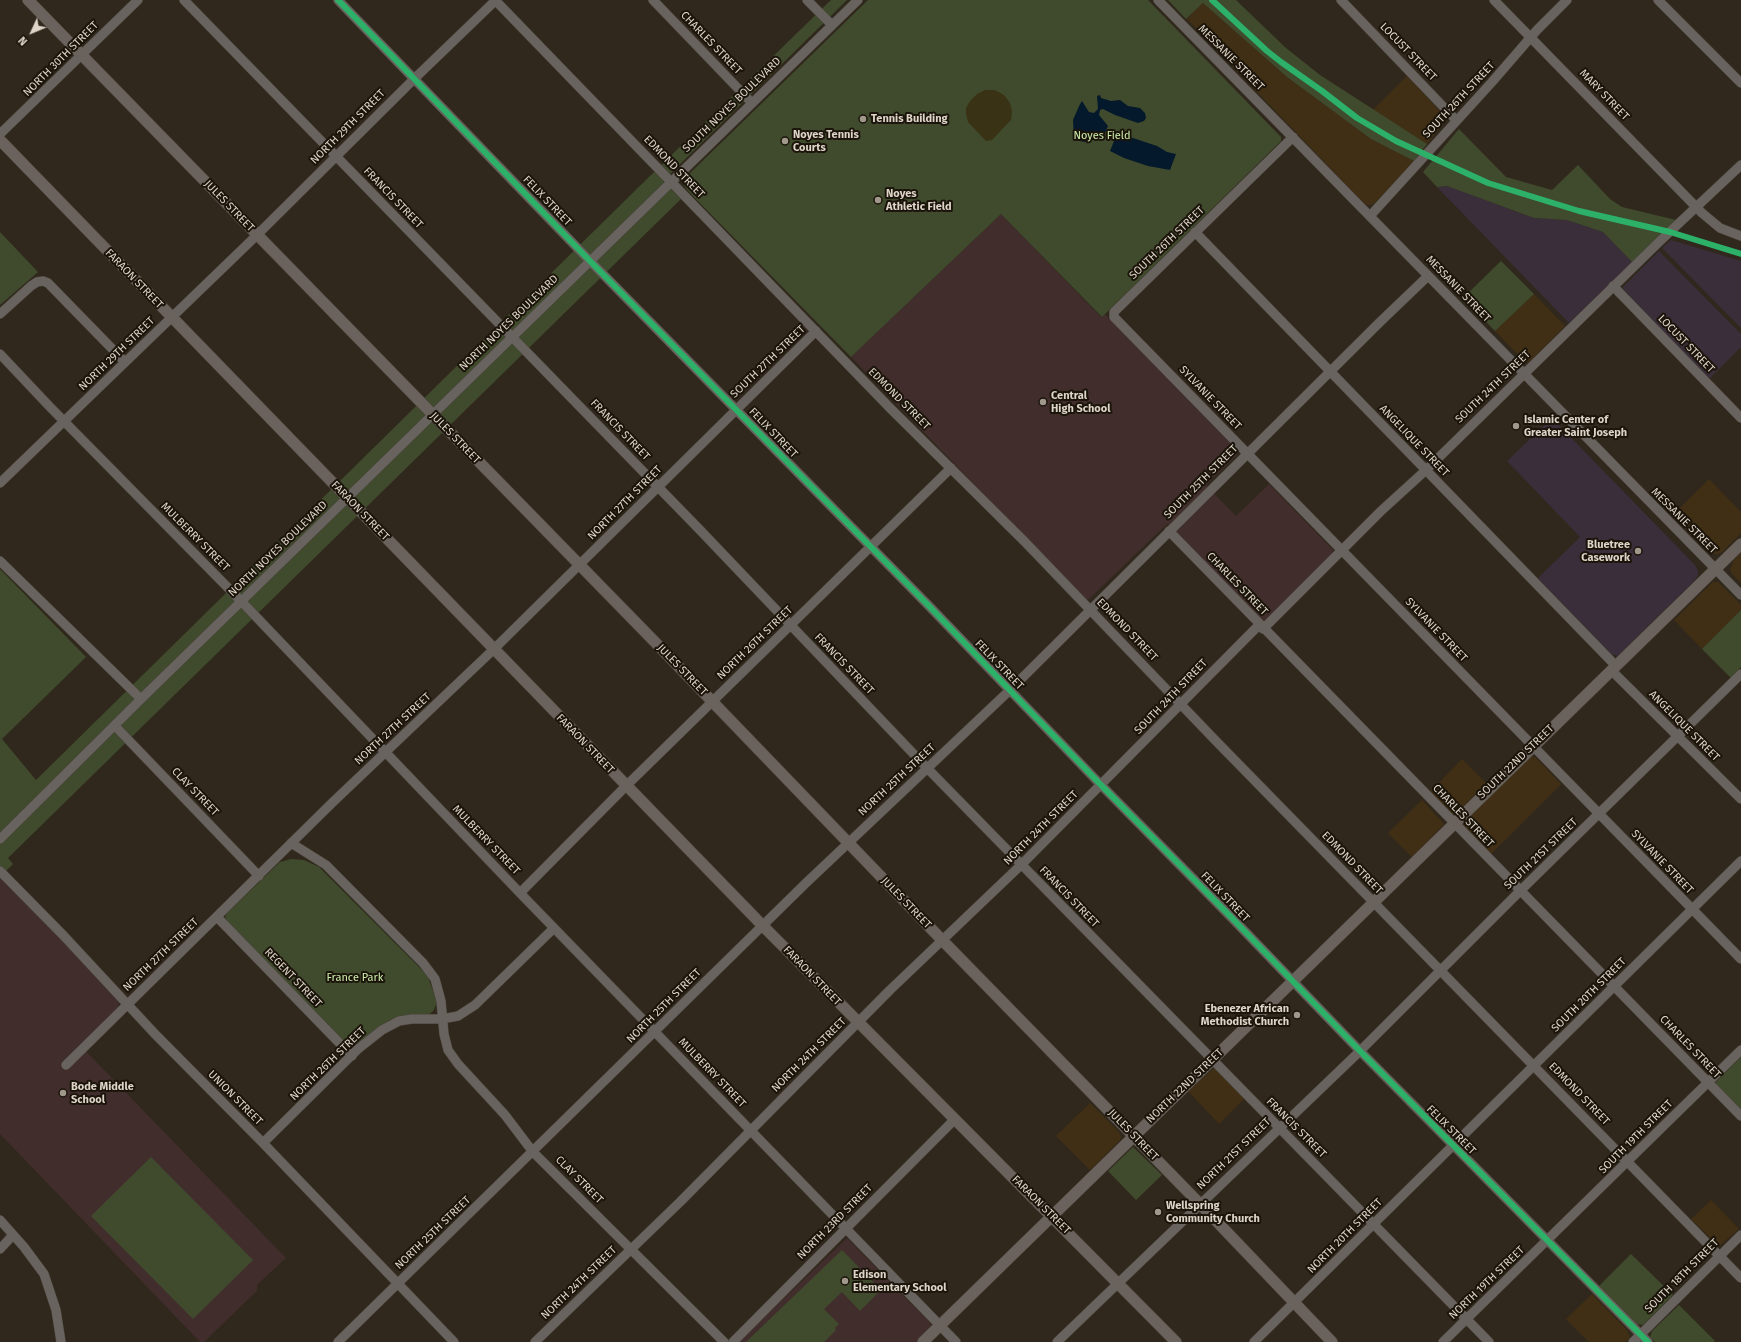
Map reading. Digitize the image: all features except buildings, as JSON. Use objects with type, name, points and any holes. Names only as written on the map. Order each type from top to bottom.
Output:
[{"type":"main road","name":"JULES STREET","points":[[28,0],[1133,1135],[1332,1342]]},
{"type":"main road","name":"FARAON STREET","points":[[0,140],[626,786],[858,1023],[1052,1215],[1176,1342]]},
{"type":"main road","name":"SOUTH 22ND STREET","points":[[1293,982],[1453,823],[1741,544]]},
{"type":"main road","name":"NORTH 22ND STREET","points":[[923,1342],[1133,1135],[1293,982]]},
{"type":"street","name":"NORTH 30TH STREET","points":[[0,134],[138,0]]},
{"type":"street","name":"FRANCIS STREET","points":[[184,0],[658,486],[1021,865],[1489,1342]]},
{"type":"street","name":"FELIX STREET","points":[[338,0],[590,261],[871,547],[1360,1051],[1648,1342]]},
{"type":"street","name":"NORTH 29TH STREET","points":[[3,480],[257,235],[414,78],[495,0]]},
{"type":"street","name":"EDMOND STREET","points":[[495,0],[816,331],[1025,542],[1373,902],[1741,1278]]},
{"type":"street","name":"CHARLES STREET","points":[[653,0],[751,102]]},
{"type":"street","points":[[807,0],[832,25]]},
{"type":"street","name":"SOUTH NOYES BOULEVARD","points":[[590,261],[751,102],[858,0]]},
{"type":"street","name":"MESSANIE STREET","points":[[1158,0],[1741,595]]},
{"type":"street","name":"LOCUST STREET","points":[[1341,0],[1456,120]]},
{"type":"street","name":"MARY STREET","points":[[1494,0],[1697,208],[1720,228],[1741,236]]},
{"type":"street","name":"SOUTH 26TH STREET","points":[[1370,216],[1537,30],[1567,0]]},
{"type":"street","points":[[1658,0],[1741,83]]},
{"type":"street","name":"SOUTH 26TH STREET","points":[[1114,317],[1114,312],[1293,137]]},
{"type":"street","name":"SOUTH 24TH STREET","points":[[1101,785],[1181,704],[1381,511],[1426,470],[1613,286],[1741,165]]},
{"type":"street","name":"ANGELIQUE STREET","points":[[1195,232],[1329,372],[1426,470],[1678,737],[1741,799]]},
{"type":"street","name":"NORTH NOYES BOULEVARD","points":[[0,839],[241,601],[590,261]]},
{"type":"street","name":"SOUTH 25TH STREET","points":[[1010,690],[1329,372],[1428,276]]},
{"type":"street","points":[[0,314],[31,286],[37,282],[43,281],[48,284],[125,362]]},
{"type":"street","name":"LOCUST STREET","points":[[1613,286],[1741,418]]},
{"type":"street","name":"SYLVANIE STREET","points":[[1114,317],[1532,747],[1741,959]]},
{"type":"street","name":"SOUTH 27TH STREET","points":[[736,410],[816,331]]},
{"type":"street","name":"MULBERRY STREET","points":[[0,354],[241,601],[844,1229],[956,1342]]},
{"type":"street","name":"NORTH 27TH STREET","points":[[66,1065],[291,843],[494,649],[736,410]]},
{"type":"street","points":[[871,547],[951,468]]},
{"type":"street","name":"CHARLES STREET","points":[[1169,531],[1261,627],[1741,1116]]},
{"type":"street","name":"NORTH 26TH STREET","points":[[520,893],[626,786],[871,547]]},
{"type":"street","points":[[0,561],[141,699]]},
{"type":"street","name":"SOUTH 21ST STREET","points":[[1360,1051],[1741,674]]},
{"type":"street","name":"NORTH 25TH STREET","points":[[338,1342],[848,842],[1010,690]]},
{"type":"street","name":"CLAY STREET","points":[[115,726],[259,876]]},
{"type":"street","name":"NORTH 24TH STREET","points":[[535,1342],[680,1202],[858,1023],[1101,785]]},
{"type":"street","points":[[291,843],[326,865],[423,962],[435,979],[441,1001],[442,1020]]},
{"type":"street","name":"SOUTH 20TH STREET","points":[[1453,1146],[1741,861]]},
{"type":"street","name":"UNION STREET","points":[[0,871],[454,1342]]},
{"type":"street","name":"REGENT STREET","points":[[217,917],[352,1056]]},
{"type":"street","name":"NORTH 26TH STREET","points":[[263,1143],[352,1056],[382,1030],[392,1023],[412,1019],[442,1020],[458,1016],[475,1005],[554,928]]},
{"type":"street","name":"CLAY STREET","points":[[442,1020],[448,1050],[458,1064],[505,1115],[533,1152],[724,1342]]},
{"type":"street","name":"SOUTH 19TH STREET","points":[[1547,1241],[1741,1050]]},
{"type":"street","name":"NORTH 21ST STREET","points":[[1057,1342],[1360,1051]]},
{"type":"street","name":"NORTH 23RD STREET","points":[[733,1342],[955,1119]]},
{"type":"street","name":"NORTH 20TH STREET","points":[[1254,1342],[1453,1146]]},
{"type":"street","points":[[0,1220],[44,1274],[56,1310],[61,1342]]},
{"type":"street","points":[[0,1249],[13,1235]]},
{"type":"street","name":"SOUTH 18TH STREET","points":[[1633,1342],[1741,1235]]},
{"type":"street","name":"NORTH 19TH STREET","points":[[1443,1342],[1547,1241]]},
{"type":"shaded area","points":[[1203,3],[1287,77],[1371,139],[1414,161],[1375,203],[1367,205],[1362,201],[1187,19]]},
{"type":"shaded area","points":[[1407,76],[1447,119],[1427,144],[1373,110]]},
{"type":"shaded area","points":[[1447,186],[1534,218],[1567,220],[1603,232],[1632,262],[1569,323],[1437,187]]},
{"type":"shaded area","name":"Central High School","points":[[1001,214],[1101,317],[1105,314],[1235,448],[1238,453],[1237,455],[1206,485],[1236,516],[1269,484],[1333,550],[1332,554],[1268,619],[1260,619],[1167,524],[1087,600],[851,357]]},
{"type":"shaded area","points":[[1671,240],[1741,261],[1741,328],[1662,248]]},
{"type":"shaded area","points":[[1659,251],[1741,334],[1741,347],[1709,379],[1622,288]]},
{"type":"shaded area","points":[[1534,294],[1565,326],[1530,361],[1525,362],[1495,331]]},
{"type":"shaded area","points":[[1552,418],[1695,565],[1698,571],[1698,576],[1694,581],[1618,656],[1611,654],[1538,578],[1580,537],[1507,461]]},
{"type":"shaded area","points":[[1709,479],[1741,512],[1741,533],[1721,553],[1717,554],[1706,549],[1673,515]]},
{"type":"shaded area","points":[[1741,553],[1741,583],[1732,574],[1730,569],[1734,560]]},
{"type":"shaded area","points":[[1713,582],[1718,582],[1741,605],[1741,610],[1702,649],[1674,620]]},
{"type":"shaded area","points":[[1531,757],[1535,757],[1561,784],[1490,855],[1462,825],[1464,821]]},
{"type":"shaded area","points":[[1462,759],[1486,783],[1456,814],[1452,815],[1429,793]]},
{"type":"shaded area","points":[[1422,800],[1444,824],[1412,857],[1388,833]]},
{"type":"shaded area","name":"Bode Middle School","points":[[2,875],[119,1001],[118,1007],[80,1045],[286,1258],[257,1285],[257,1291],[204,1342],[200,1342],[0,1134],[0,877]]},
{"type":"shaded area","points":[[1213,1069],[1216,1069],[1245,1098],[1219,1124],[1188,1091]]},
{"type":"shaded area","points":[[1090,1103],[1119,1132],[1121,1137],[1120,1140],[1090,1170],[1056,1136]]},
{"type":"shaded area","points":[[1711,1200],[1739,1229],[1719,1246],[1691,1219]]},
{"type":"shaded area","name":"Edison Elementary School","points":[[847,1238],[930,1323],[931,1327],[929,1331],[917,1342],[738,1342]]},
{"type":"shaded area","points":[[1592,1294],[1627,1330],[1629,1339],[1625,1342],[1589,1342],[1566,1319]]},
{"type":"green space","points":[[831,0],[847,0],[663,181],[681,199],[8,858],[13,864],[0,877],[0,569],[86,657],[2,739],[36,780]]},
{"type":"green space","name":"Noyes Field","points":[[868,0],[1148,0],[1281,137],[1281,141],[1102,317],[1001,214],[851,357],[689,192],[685,187],[684,182],[687,176]]},
{"type":"green space","points":[[1168,0],[1236,0],[1286,48],[1320,75],[1427,144],[1414,161],[1371,139],[1287,77],[1203,3],[1186,19]]},
{"type":"green space","points":[[1459,129],[1506,177],[1552,190],[1578,165],[1610,199],[1622,207],[1676,220],[1632,262],[1603,232],[1567,220],[1534,218],[1447,186],[1437,187],[1423,172]]},
{"type":"green space","points":[[0,232],[38,272],[0,305]]},
{"type":"green space","points":[[1501,261],[1534,294],[1495,331],[1463,298]]},
{"type":"green space","points":[[1741,610],[1741,667],[1731,678],[1702,649]]},
{"type":"green space","name":"France Park","points":[[291,859],[304,860],[319,867],[421,969],[428,977],[436,999],[436,1005],[433,1011],[427,1016],[390,1020],[357,1047],[346,1045],[227,921],[225,917],[227,913],[280,862]]},
{"type":"green space","points":[[1741,1057],[1741,1112],[1716,1086],[1715,1083]]},
{"type":"green space","points":[[1133,1147],[1162,1175],[1136,1200],[1108,1171]]},
{"type":"green space","points":[[151,1157],[253,1260],[193,1319],[91,1216]]},
{"type":"green space","points":[[842,1250],[881,1290],[860,1311],[842,1292],[824,1309],[839,1324],[835,1328],[836,1330],[824,1342],[746,1342]]},
{"type":"green space","points":[[1631,1254],[1673,1295],[1643,1325],[1636,1324],[1599,1286]]},
{"type":"green space","points":[[1679,1305],[1715,1341],[1714,1342],[1655,1342],[1650,1337],[1652,1331]]},
{"type":"sand","points":[[985,90],[995,90],[1004,95],[1010,103],[1012,111],[1011,120],[992,140],[986,141],[968,122],[966,114],[966,108],[970,101],[977,94]]},
{"type":"water","points":[[1100,95],[1101,98],[1111,101],[1120,100],[1128,106],[1140,108],[1145,113],[1146,118],[1144,121],[1138,123],[1103,109],[1100,110],[1099,115],[1108,126],[1103,137],[1085,142],[1074,140],[1073,120],[1079,106],[1082,101],[1089,112],[1094,113],[1098,109],[1097,96]]},
{"type":"water","points":[[1116,136],[1133,138],[1157,146],[1167,152],[1176,154],[1170,170],[1148,166],[1124,158],[1110,151]]},
{"type":"cycle path","points":[[338,0],[590,261],[929,606],[1360,1051],[1648,1342]]},
{"type":"cycle path","points":[[1212,0],[1281,62],[1357,118],[1396,141],[1488,183],[1579,211],[1670,232],[1741,254]]},
{"type":"place","name":"Tennis Building","points":[[863,119]]},
{"type":"place","name":"Noyes Tennis Courts","points":[[785,141]]},
{"type":"place","name":"Noyes Athletic Field","points":[[878,200]]},
{"type":"place","name":"Central High School","points":[[1043,402]]},
{"type":"place","name":"Islamic Center of Greater Saint Joseph","points":[[1516,426]]},
{"type":"place","name":"Bluetree Casework","points":[[1638,551]]},
{"type":"place","name":"Ebenezer African Methodist Church","points":[[1297,1015]]},
{"type":"place","name":"Bode Middle School","points":[[63,1093]]},
{"type":"place","name":"Wellspring Community Church","points":[[1158,1212]]},
{"type":"place","name":"Edison Elementary School","points":[[845,1281]]}]
